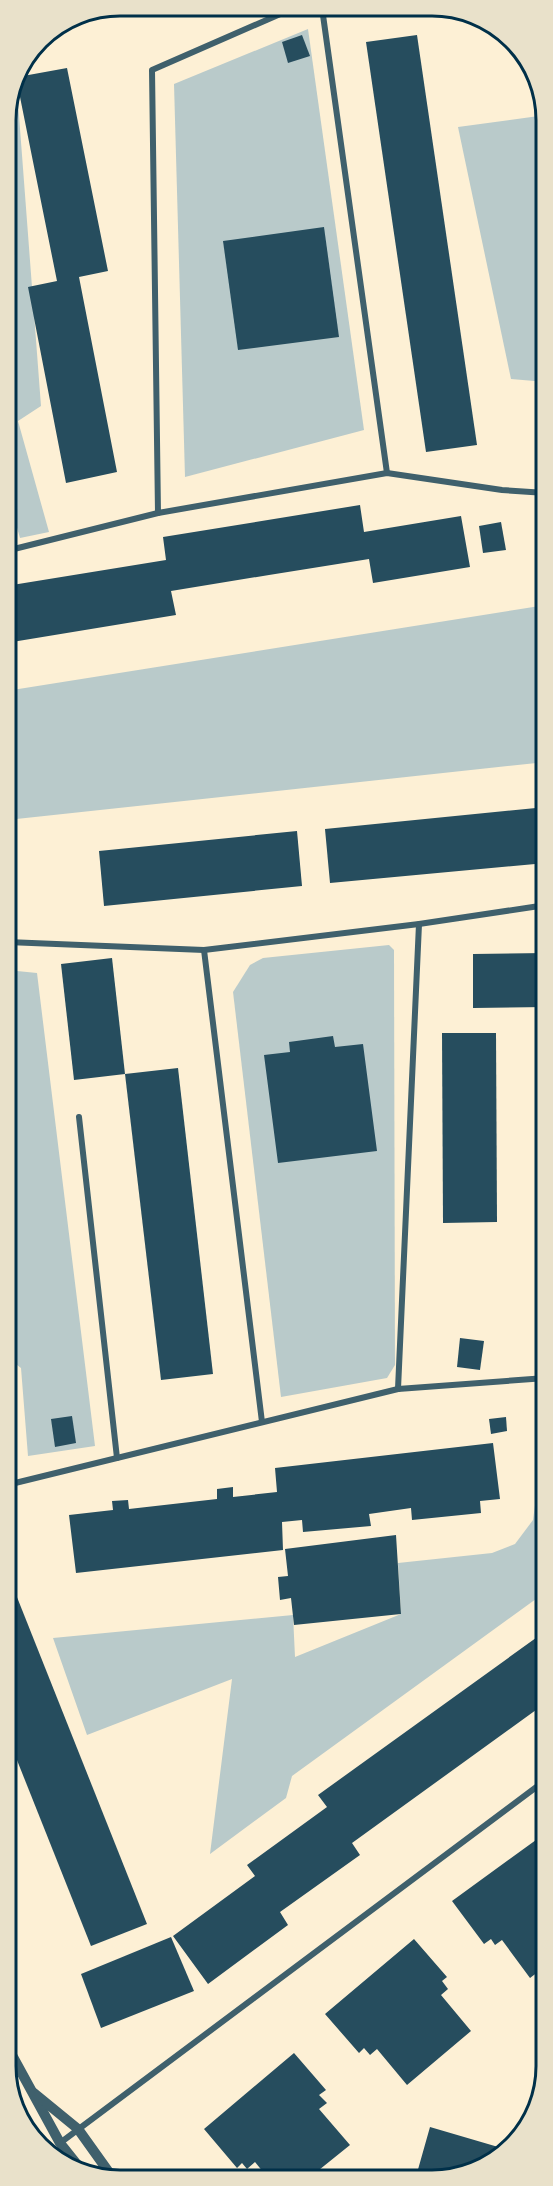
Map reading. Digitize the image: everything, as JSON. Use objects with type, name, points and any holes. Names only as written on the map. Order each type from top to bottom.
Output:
[{"type":"street","points":[[158,513],[152,70],[276,16]]},
{"type":"street","points":[[323,16],[387,473]]},
{"type":"street","points":[[17,548],[158,513],[387,473],[537,493]]},
{"type":"street","points":[[17,942],[204,950],[418,924],[537,906]]},
{"type":"street","points":[[398,1389],[418,924]]},
{"type":"street","points":[[204,950],[262,1422]]},
{"type":"street","points":[[79,1117],[117,1458]]},
{"type":"street","points":[[16,1483],[398,1389],[536,1379]]},
{"type":"street","points":[[60,2143],[536,1787]]},
{"type":"street","points":[[16,2064],[60,2143],[71,2156]]},
{"type":"street","points":[[29,2089],[78,2129],[106,2169]]},
{"type":"shaded area","points":[[308,29],[364,430],[185,477],[174,84]]},
{"type":"shaded area","points":[[18,106],[41,406],[18,421],[49,532],[20,538],[17,527]]},
{"type":"shaded area","points":[[537,116],[537,381],[511,379],[458,127]]},
{"type":"shaded area","points":[[537,606],[537,763],[17,819],[17,689]]},
{"type":"shaded area","points":[[389,945],[394,950],[395,1365],[387,1378],[281,1397],[233,992],[250,965],[263,958]]},
{"type":"shaded area","points":[[17,971],[37,973],[95,1446],[28,1456],[21,1368],[16,1364]]},
{"type":"shaded area","points":[[536,1496],[536,1599],[292,1776],[286,1798],[210,1854],[232,1679],[87,1735],[53,1638],[293,1615],[295,1657],[401,1614],[398,1563],[492,1553],[515,1544],[533,1520]]},
{"type":"building","points":[[302,35],[310,56],[288,63],[282,42]]},
{"type":"building","points":[[417,35],[477,445],[426,452],[366,42]]},
{"type":"building","points":[[67,68],[108,271],[79,277],[117,472],[66,483],[28,287],[57,281],[20,96],[27,75]]},
{"type":"building","points":[[324,227],[339,337],[238,350],[223,241]]},
{"type":"building","points":[[360,505],[364,532],[461,516],[470,567],[373,583],[369,559],[171,591],[176,615],[17,641],[17,584],[166,560],[163,537]]},
{"type":"building","points":[[501,522],[506,550],[483,553],[479,526]]},
{"type":"building","points":[[537,808],[537,864],[330,883],[325,829]]},
{"type":"building","points":[[297,831],[302,886],[104,906],[99,851]]},
{"type":"building","points":[[537,953],[537,1007],[473,1008],[473,954]]},
{"type":"building","points":[[112,958],[125,1074],[74,1080],[61,964]]},
{"type":"building","points":[[442,1033],[496,1033],[497,1222],[443,1223]]},
{"type":"building","points":[[333,1036],[335,1047],[363,1044],[377,1151],[278,1163],[264,1055],[290,1052],[289,1042]]},
{"type":"building","points":[[178,1068],[213,1374],[161,1380],[125,1074]]},
{"type":"building","points":[[460,1338],[484,1341],[480,1370],[457,1367]]},
{"type":"building","points":[[72,1416],[76,1443],[55,1447],[51,1419]]},
{"type":"building","points":[[506,1417],[507,1431],[491,1434],[489,1419]]},
{"type":"building","points":[[493,1443],[500,1499],[480,1501],[481,1513],[412,1520],[411,1508],[369,1514],[371,1526],[303,1532],[302,1520],[282,1522],[283,1550],[76,1573],[69,1515],[113,1510],[112,1501],[128,1500],[129,1509],[217,1499],[217,1489],[233,1487],[233,1497],[277,1492],[275,1468]]},
{"type":"building","points":[[396,1535],[401,1614],[294,1625],[291,1598],[280,1600],[278,1577],[288,1576],[285,1549]]},
{"type":"building","points":[[16,1595],[147,1924],[91,1946],[16,1758]]},
{"type":"building","points":[[536,1638],[536,1710],[352,1843],[360,1855],[280,1912],[288,1925],[208,1984],[173,1936],[255,1876],[247,1865],[327,1807],[318,1795]]},
{"type":"building","points":[[536,1840],[536,1973],[530,1978],[502,1940],[495,1945],[491,1939],[484,1944],[452,1901]]},
{"type":"building","points":[[171,1937],[194,1991],[101,2028],[81,1974]]},
{"type":"building","points":[[414,1939],[447,1977],[442,1981],[448,1989],[441,1995],[471,2031],[407,2085],[377,2049],[370,2055],[364,2048],[359,2053],[325,2014]]},
{"type":"building","points":[[294,2053],[326,2090],[319,2095],[327,2103],[319,2109],[350,2145],[319,2170],[262,2170],[255,2162],[247,2169],[242,2163],[237,2168],[204,2129]]},
{"type":"building","points":[[430,2127],[497,2147],[466,2164],[446,2169],[418,2170]]}]
